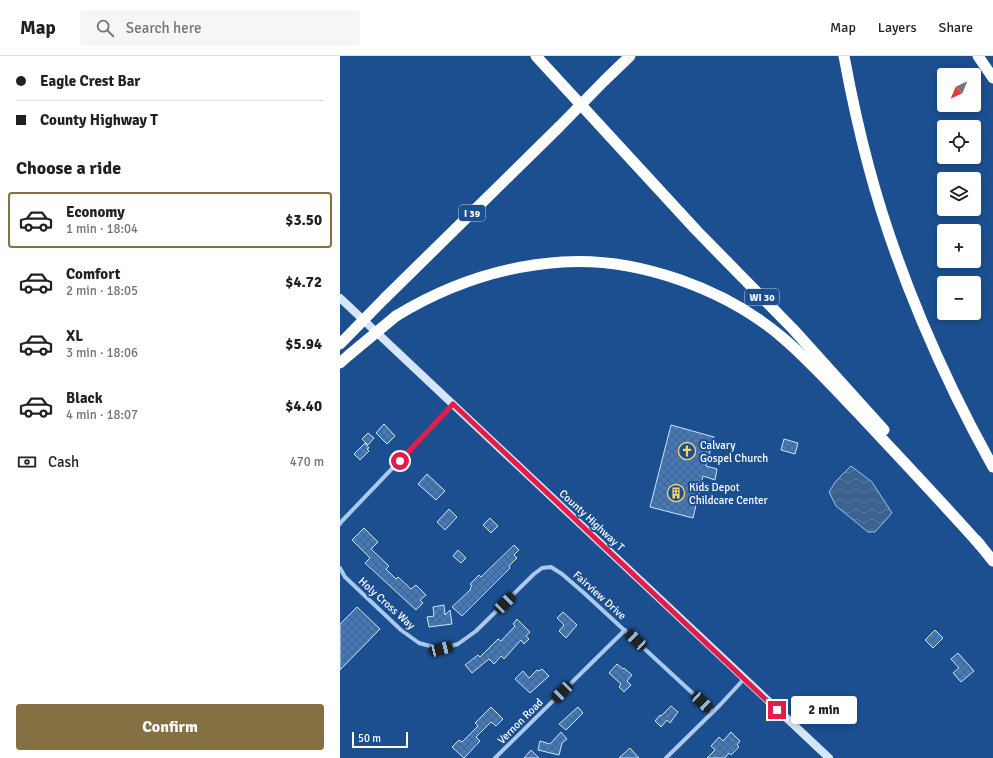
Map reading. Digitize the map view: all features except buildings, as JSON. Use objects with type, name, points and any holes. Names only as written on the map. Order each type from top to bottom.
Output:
[{"type":"highway","name":"WI 30","points":[[536,56],[697,231],[793,329],[856,398],[931,485],[993,561]]},
{"type":"highway","name":"I 39","points":[[340,344],[630,56]]},
{"type":"highway","points":[[844,56],[852,100],[869,168],[903,273],[944,369],[993,467]]},
{"type":"highway","points":[[978,56],[993,78]]},
{"type":"highway","points":[[340,363],[396,316],[433,295],[471,280],[514,269],[556,263],[606,264],[633,268],[682,280],[702,288],[743,309],[783,338],[809,362],[913,471],[980,545]]},
{"type":"main road","name":"County Highway T","points":[[340,298],[828,758]]},
{"type":"street","points":[[340,524],[453,404]]},
{"type":"street","name":"Holy Cross Way","points":[[340,568],[345,577],[401,630],[419,643],[441,649],[458,644],[476,631],[542,568],[551,567],[562,574]]},
{"type":"street","name":"Fairview Drive","points":[[562,574],[713,712]]},
{"type":"street","name":"Vernon Road","points":[[495,758],[625,630]]},
{"type":"street","points":[[666,758],[744,679]]},
{"type":"water","points":[[851,466],[872,482],[892,513],[875,532],[868,532],[836,506],[829,492],[836,481]]},
{"type":"place","name":"Calvary Gospel Church","points":[[687,451]]},
{"type":"place","name":"Kids Depot Childcare Center","points":[[676,493]]},
{"type":"route","points":[[400,461],[453,404],[777,710]]}]
